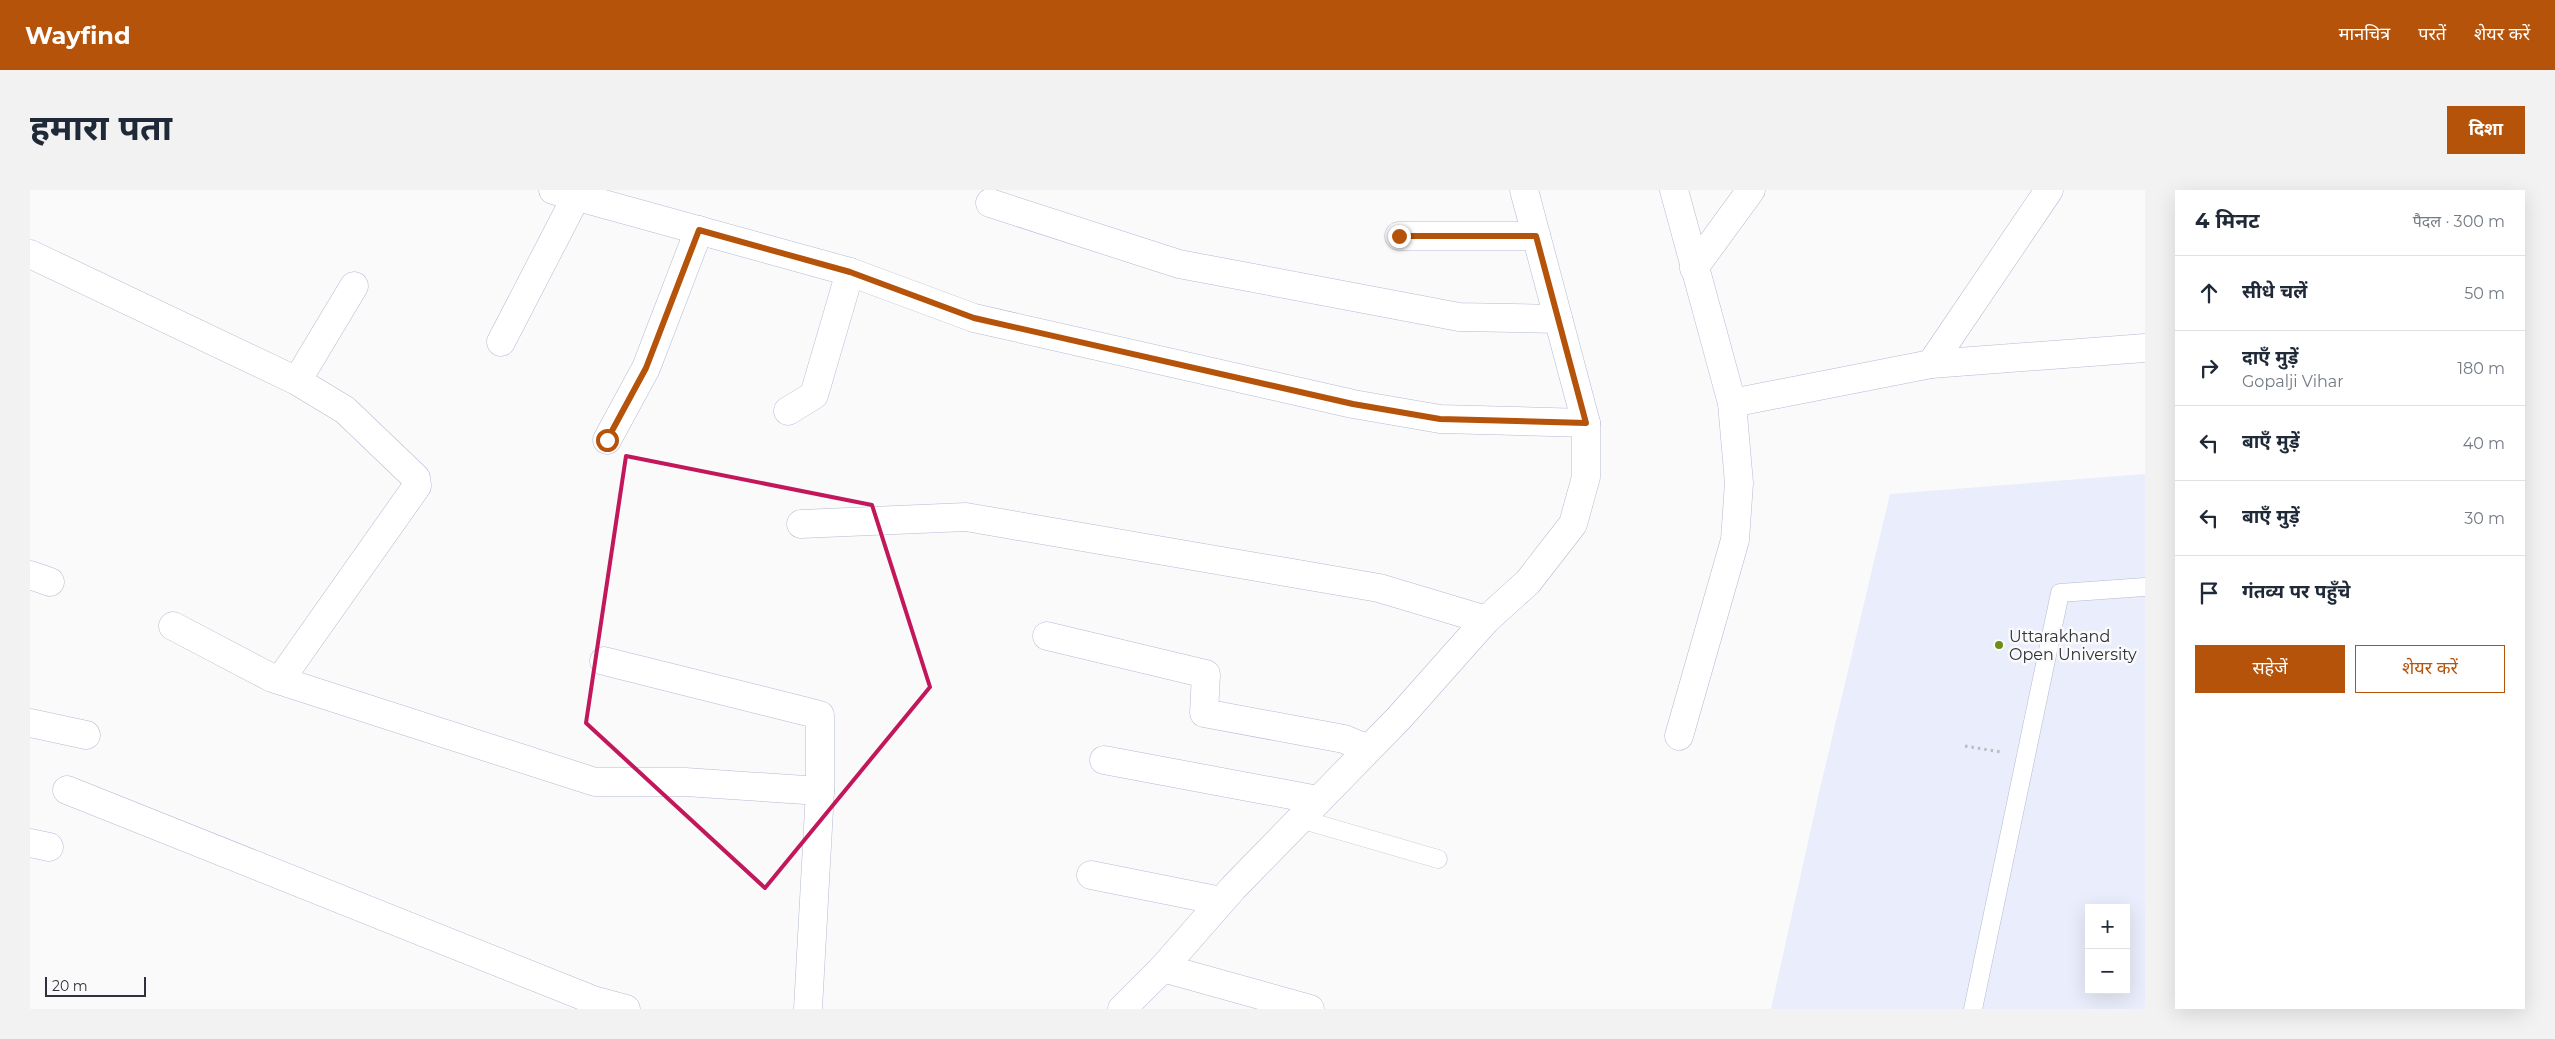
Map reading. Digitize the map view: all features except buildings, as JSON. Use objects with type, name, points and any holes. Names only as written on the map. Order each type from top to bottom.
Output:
[{"type":"street","points":[[1122,1009],[1162,968],[1221,901],[1368,749],[1486,620],[1528,582],[1573,524],[1586,477],[1586,423],[1524,190]]},
{"type":"street","points":[[1674,190],[1732,403],[1739,483],[1735,540],[1679,736]]},
{"type":"street","points":[[1694,268],[1750,190]]},
{"type":"street","points":[[1931,364],[2049,190]]},
{"type":"street","points":[[501,342],[565,193],[850,272],[974,318],[1353,404],[1440,419],[1586,423]]},
{"type":"street","points":[[990,203],[1179,264],[1459,317],[1558,319]]},
{"type":"street","points":[[607,440],[646,368],[699,230]]},
{"type":"street","points":[[1399,236],[1536,236]]},
{"type":"street","points":[[30,254],[297,381],[345,410],[418,482],[280,680]]},
{"type":"street","points":[[788,411],[814,395],[850,272]]},
{"type":"street","points":[[297,381],[354,286]]},
{"type":"street","points":[[1732,403],[1931,364],[2145,348]]},
{"type":"street","points":[[801,524],[966,517],[1379,588],[1486,620]]},
{"type":"street","points":[[173,626],[280,680],[594,782],[685,782],[820,791]]},
{"type":"street","points":[[1047,636],[1206,674],[1204,713],[1344,739],[1368,749]]},
{"type":"street","points":[[604,661],[820,716],[820,791],[808,1009]]},
{"type":"street","points":[[30,723],[86,735]]},
{"type":"street","points":[[1104,760],[1309,810]]},
{"type":"street","points":[[67,790],[593,1000],[626,1009]]},
{"type":"street","points":[[1090,874],[1221,901]]},
{"type":"street","points":[[1162,968],[1310,1009]]},
{"type":"lane","points":[[1973,1009],[2060,593],[2145,587]]},
{"type":"lane","points":[[1309,810],[1438,859]]},
{"type":"path","points":[[1965,746],[2027,757]]},
{"type":"highlighted area","points":[[626,456],[872,505],[930,687],[765,888],[586,723]]},
{"type":"shaded area","name":"Uttarakhand Open University","points":[[2145,474],[2145,1009],[1771,1009],[1818,797],[1890,494]]},
{"type":"place","name":"Uttarakhand Open University","points":[[1999,645]]},
{"type":"route","points":[[607,440],[646,368],[699,230],[850,272],[974,318],[1353,404],[1440,419],[1586,423],[1536,236],[1399,236]]}]
